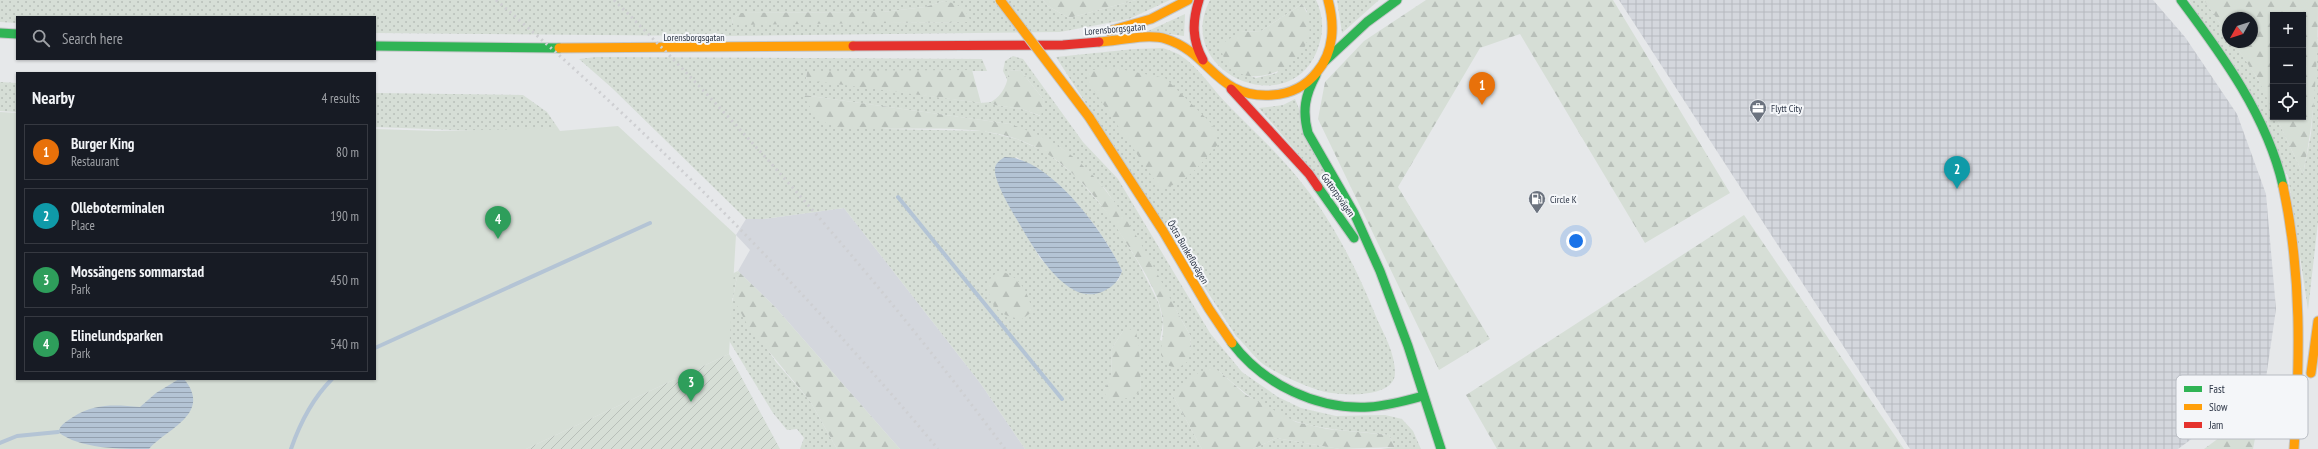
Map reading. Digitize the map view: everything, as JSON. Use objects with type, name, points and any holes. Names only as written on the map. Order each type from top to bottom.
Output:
[{"type":"main road","name":"Östra Bunkeflovägen","points":[[1000,0],[1049,62],[1089,117],[1145,201],[1206,306],[1235,346],[1265,375],[1298,394],[1333,404],[1366,407],[1396,403],[1423,396]]},
{"type":"main road","name":"Lorensborgsgatan","points":[[1013,45],[1062,40],[1125,28],[1157,17],[1188,0]]},
{"type":"main road","name":"Lorensborgsgatan","points":[[1199,0],[1193,22],[1193,34],[1208,68]]},
{"type":"main road","name":"Lorensborgsgatan","points":[[1321,67],[1326,59],[1334,30],[1332,12],[1328,0]]},
{"type":"main road","name":"Lorensborgsgatan","points":[[376,46],[621,48],[1063,45],[1148,37],[1164,38],[1182,44],[1217,78],[1229,87],[1250,94],[1270,96],[1286,93],[1302,86],[1367,22],[1397,0]]},
{"type":"main road","points":[[2181,0],[2231,70],[2248,98],[2272,152],[2283,184],[2297,257],[2300,313],[2299,375]]},
{"type":"main road","points":[[0,33],[16,34]]},
{"type":"main road","name":"Gottorpsvägen","points":[[1321,67],[1306,98],[1303,112],[1305,126],[1311,141],[1347,200],[1370,245],[1403,334],[1440,449]]},
{"type":"main road","name":"Gottorpsvägen","points":[[1229,87],[1309,174],[1335,209],[1379,285],[1403,334]]},
{"type":"main road","points":[[2310,381],[2318,321]]},
{"type":"main road","points":[[2294,449],[2295,439]]},
{"type":"main road","points":[[2300,449],[2301,439]]},
{"type":"shaded area","points":[[1619,0],[2153,0],[2185,37],[2237,114],[2266,194],[2276,309],[2266,375],[2176,375],[2176,439],[2192,439],[2178,449],[1910,449]]},
{"type":"shaded area","points":[[844,208],[981,384],[1025,449],[900,449],[775,307],[738,271],[750,250],[736,235],[746,219],[764,219]]},
{"type":"green space","points":[[0,0],[1043,0],[1048,6],[1069,18],[1136,0],[1170,0],[1129,19],[1060,32],[723,36],[376,33],[376,16],[16,16],[16,23],[0,22]],"holes":[[[944,1],[970,22],[732,24],[733,18],[740,13],[882,12],[925,7]]]},
{"type":"green space","points":[[1043,0],[1136,0],[1069,18],[1048,6]]},
{"type":"green space","points":[[1210,0],[1316,0],[1320,11],[1322,28],[1319,45],[1306,69],[1286,82],[1264,85],[1241,80],[1221,68],[1207,50],[1203,26]],"holes":[[[1302,4],[1307,11],[1277,73],[1256,78],[1234,70],[1240,32],[1261,31]]]},
{"type":"green space","points":[[1337,0],[1379,0],[1342,33]]},
{"type":"green space","points":[[1426,0],[1613,0],[1730,193],[1645,243],[1520,34],[1480,48],[1398,187],[1490,339],[1439,370],[1318,119],[1325,82],[1364,41]]},
{"type":"green space","points":[[2189,0],[2204,0],[2222,26],[2222,48],[2237,48],[2251,68],[2264,89],[2270,104],[2270,120],[2277,120],[2303,174],[2311,134],[2318,34],[2318,222],[2308,310],[2288,176]]},
{"type":"green space","points":[[2204,0],[2318,0],[2315,87],[2303,174],[2277,120],[2306,120],[2306,12],[2270,12],[2270,105],[2258,79],[2237,48],[2258,48],[2258,12],[2222,12],[2222,26]]},
{"type":"green space","points":[[944,1],[961,7],[967,13],[971,22],[732,25],[733,18],[740,13],[882,12],[925,7]]},
{"type":"green space","points":[[1302,4],[1310,24],[1306,43],[1295,59],[1279,70],[1261,76],[1243,75],[1228,65],[1220,45],[1240,32],[1261,31]]},
{"type":"green space","points":[[1185,14],[1184,36],[1148,31]]},
{"type":"green space","points":[[1163,48],[1180,55],[1187,60],[1205,78],[1222,99],[1289,167],[1310,193],[1343,245],[1389,345],[1395,366],[1395,373],[1392,382],[1385,388],[1375,392],[1363,394],[1337,394],[1326,392],[1312,388],[1285,376],[1258,360],[1236,336],[1056,57],[1134,49]]},
{"type":"green space","points":[[1013,56],[1023,59],[1083,142],[1118,179],[1210,333],[1242,372],[1278,397],[1301,408],[1336,416],[1385,415],[1402,419],[1413,431],[1421,449],[1381,449],[1395,447],[1389,435],[1309,425],[1287,418],[1266,408],[1219,371],[1172,394],[1202,449],[1025,449],[981,384],[844,208],[764,219],[746,219],[612,88],[579,59],[596,57],[982,59],[987,71],[807,71],[806,79],[981,103],[991,102],[996,105],[1022,109],[1040,116],[1044,100],[1021,71],[1009,70],[1008,81],[1003,71],[1005,61]],"holes":[[[803,95],[1010,124],[1060,147],[1083,166],[1106,190],[1126,220],[1190,335],[1191,350],[1160,340],[1163,323],[1159,304],[1138,262],[1110,216],[1077,177],[1046,152],[1017,139],[983,131],[885,129]],[[1016,157],[1050,179],[1065,192],[1091,221],[1113,253],[1122,271],[1118,281],[1057,276],[1040,258],[1006,200]],[[1123,331],[1139,363],[1141,391],[1104,390],[1111,378],[1112,348]]]},
{"type":"green space","points":[[1110,67],[1165,78],[1211,123],[1219,143],[1200,165],[1186,178],[1178,183],[1160,188],[1088,82],[1088,71]]},
{"type":"green space","points":[[972,70],[981,103],[806,80],[807,71]]},
{"type":"green space","points":[[1009,70],[1021,71],[1044,100],[1041,116],[1022,109],[995,105],[991,102],[1002,92]]},
{"type":"green space","points":[[0,82],[16,83],[16,112],[0,111]]},
{"type":"green space","points":[[376,93],[523,95],[547,112],[558,128],[509,132],[376,127]]},
{"type":"green space","points":[[803,95],[1010,124],[1042,136],[1060,147],[1082,165],[1101,185],[1119,208],[1135,233],[1190,335],[1191,350],[1187,362],[1178,368],[1169,366],[1161,355],[1163,322],[1161,311],[1158,299],[1146,276],[1111,218],[1089,190],[1063,165],[1049,155],[1017,139],[980,131],[961,129],[883,129],[834,126],[826,123],[815,114]]},
{"type":"green space","points":[[1295,99],[1336,198],[1259,108],[1283,105]]},
{"type":"green space","points":[[0,112],[16,113],[16,380],[376,380],[376,129],[437,131],[558,128],[560,131],[618,126],[736,235],[729,354],[526,449],[0,449]]},
{"type":"green space","points":[[1744,215],[1904,449],[1497,449],[1466,395]]},
{"type":"green space","points":[[738,271],[733,298],[376,449],[412,423]]},
{"type":"green space","points":[[738,271],[775,307],[900,449],[837,449],[810,401],[748,326],[733,298]]},
{"type":"green space","points":[[998,271],[1017,280],[1025,291],[1032,312],[1022,319],[1014,318],[1001,312],[992,302],[989,280]]},
{"type":"green space","points":[[733,298],[776,362],[810,401],[837,449],[800,449],[804,438],[797,429],[787,430],[773,413],[725,334]]},
{"type":"green space","points":[[1129,329],[1136,332],[1139,346],[1141,391],[1129,398],[1107,400],[1104,390],[1111,377],[1112,348],[1123,331]]},
{"type":"green space","points":[[729,354],[780,449],[526,449]]},
{"type":"green space","points":[[1211,367],[1219,371],[1246,395],[1296,422],[1327,429],[1389,435],[1395,447],[1340,449],[1276,438],[1253,449],[1202,449],[1172,394],[1198,373]]},
{"type":"green space","points":[[1276,438],[1340,449],[1253,449]]},
{"type":"green space","points":[[2218,439],[2255,439],[2253,449],[2204,449]]},
{"type":"water","points":[[1005,157],[1022,160],[1040,169],[1074,200],[1103,237],[1122,271],[1113,285],[1104,291],[1090,294],[1076,291],[1063,283],[1051,271],[1031,243],[1000,188],[996,176],[995,166]]},
{"type":"water","points":[[177,380],[185,380],[192,391],[193,402],[190,411],[184,420],[149,449],[125,449],[89,445],[67,438],[58,432],[66,421],[81,412],[106,406],[140,407],[156,393]]},
{"type":"waterway","points":[[898,197],[1062,399]]},
{"type":"waterway","points":[[376,348],[650,223]]},
{"type":"waterway","points":[[291,449],[307,412],[318,395],[331,380]]},
{"type":"waterway","points":[[0,443],[17,436],[58,432]]},
{"type":"railway","points":[[496,0],[614,105],[726,215],[834,330],[938,449]]},
{"type":"railway","points":[[614,0],[718,106],[818,217],[914,331],[1005,449]]},
{"type":"traffic: fast","points":[[1324,62],[1367,22],[1397,0]]},
{"type":"traffic: fast","points":[[2181,0],[2228,65],[2255,111],[2276,160],[2283,186]]},
{"type":"traffic: fast","points":[[0,33],[16,34]]},
{"type":"traffic: fast","points":[[376,46],[559,48]]},
{"type":"traffic: fast","points":[[1316,75],[1309,89],[1305,110],[1308,133],[1354,213],[1380,271],[1408,346],[1441,449]]},
{"type":"traffic: fast","points":[[1318,187],[1354,238]]},
{"type":"traffic: fast","points":[[1232,343],[1259,371],[1293,392],[1311,399],[1349,407],[1369,407],[1423,396]]},
{"type":"traffic: slow","points":[[1000,0],[1089,117]]},
{"type":"traffic: slow","points":[[1109,31],[1151,19],[1188,0]]},
{"type":"traffic: slow","points":[[1099,42],[1142,37],[1159,37],[1181,46],[1194,54],[1215,74],[1238,90],[1253,94],[1272,95],[1285,93],[1303,85],[1313,77],[1327,56],[1332,38],[1332,19],[1328,0]]},
{"type":"traffic: slow","points":[[559,48],[853,46]]},
{"type":"traffic: slow","points":[[1089,117],[1163,231],[1209,309],[1232,343]]},
{"type":"traffic: slow","points":[[2283,186],[2294,252],[2298,317],[2297,375]]},
{"type":"traffic: slow","points":[[2311,373],[2318,321]]},
{"type":"traffic: slow","points":[[2294,439],[2294,449]]},
{"type":"traffic: jam","points":[[1199,0],[1195,16],[1194,31],[1199,53],[1203,60]]},
{"type":"traffic: jam","points":[[853,46],[1063,45],[1099,42]]},
{"type":"traffic: jam","points":[[1231,89],[1309,174],[1318,187]]},
{"type":"place","name":"Burger King","points":[[1482,105]]},
{"type":"place","name":"Flytt City","points":[[1758,123]]},
{"type":"place","name":"Olleboterminalen","points":[[1957,189]]},
{"type":"place","name":"Circle K","points":[[1537,214]]},
{"type":"place","name":"Elinelundsparken","points":[[498,239]]},
{"type":"place","name":"Mossängens sommarstad","points":[[691,402]]}]
